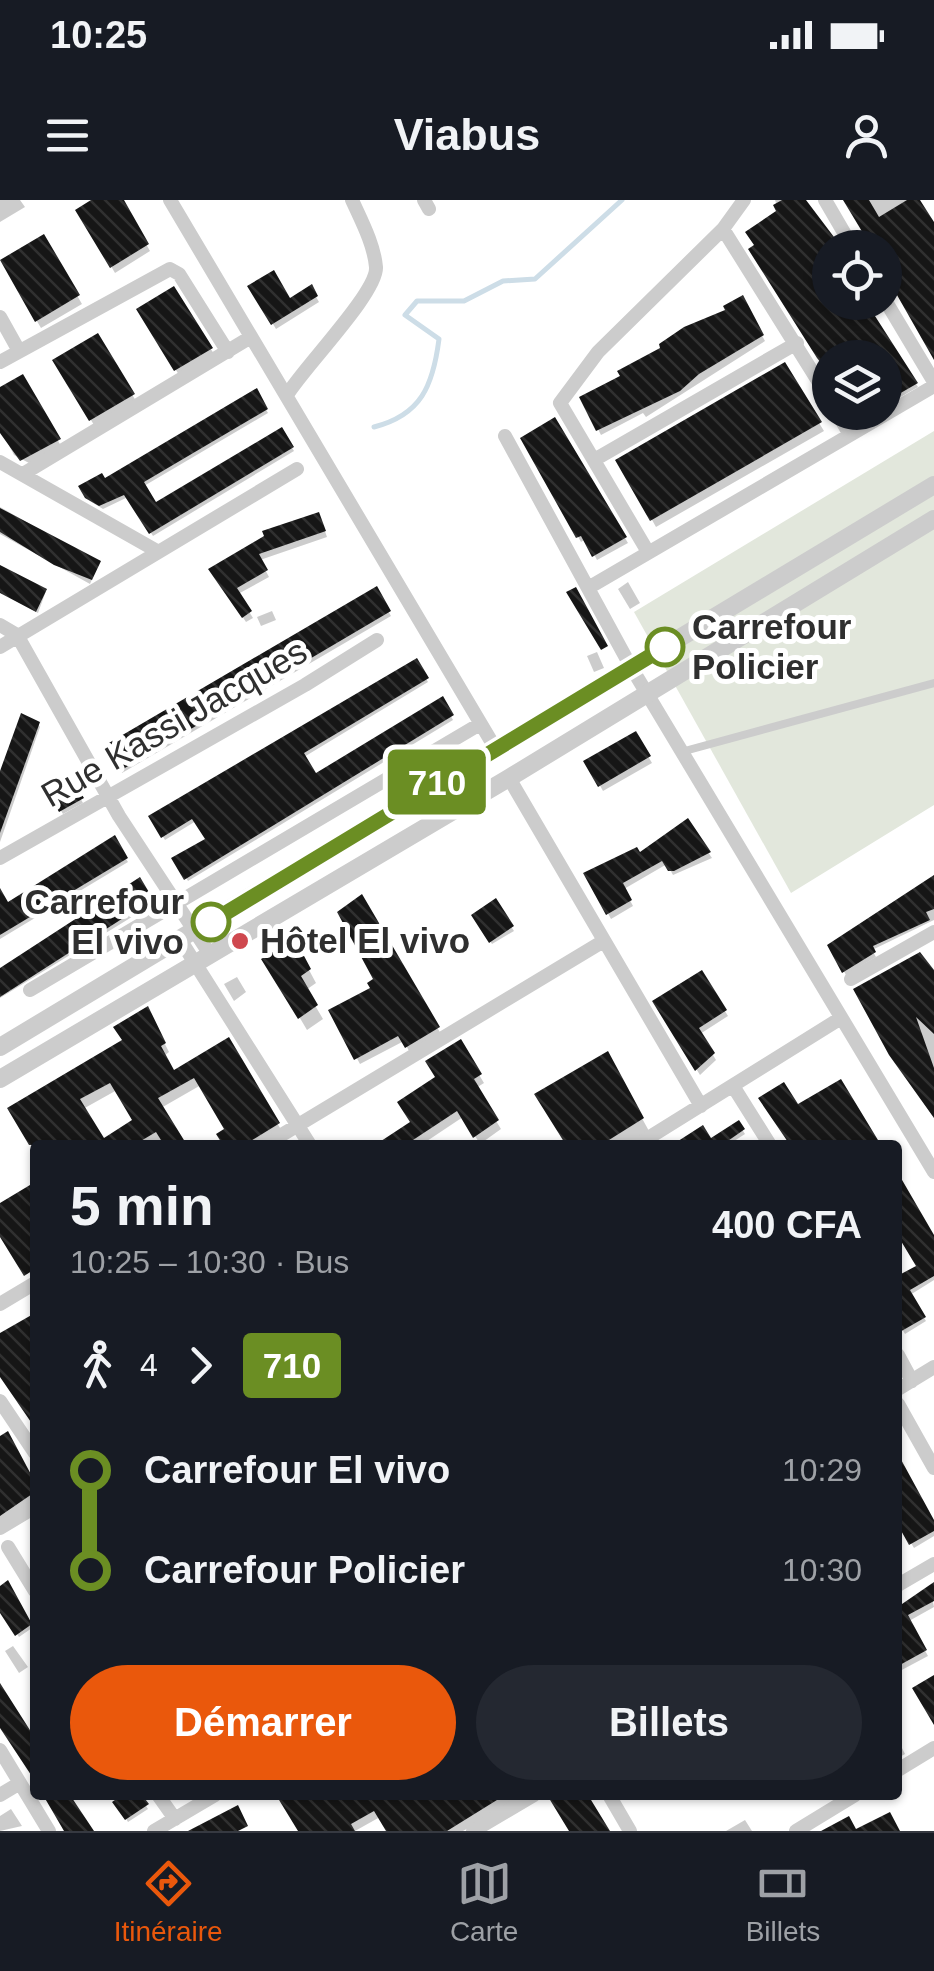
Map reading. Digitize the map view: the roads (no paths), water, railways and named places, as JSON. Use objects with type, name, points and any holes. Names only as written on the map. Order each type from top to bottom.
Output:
[{"type":"street","points":[[170,200],[494,746]]},
{"type":"street","points":[[287,394],[305,366],[370,288],[377,270],[352,200]]},
{"type":"street","points":[[648,552],[560,403],[566,391],[723,229],[744,200]]},
{"type":"street","points":[[825,200],[842,230]]},
{"type":"street","points":[[723,229],[812,370]]},
{"type":"street","points":[[0,362],[170,269],[179,274],[228,352]]},
{"type":"street","points":[[0,317],[20,351]]},
{"type":"street","points":[[588,588],[934,384],[897,320]]},
{"type":"street","points":[[23,474],[251,337]]},
{"type":"street","points":[[594,460],[796,343]]},
{"type":"street","points":[[848,430],[850,434]]},
{"type":"street","points":[[504,436],[646,694],[934,1172]]},
{"type":"street","points":[[0,462],[157,551]]},
{"type":"street","points":[[0,647],[298,470]]},
{"type":"street","points":[[0,1046],[934,485]]},
{"type":"street","points":[[0,1079],[509,778],[934,519]]},
{"type":"street","points":[[0,625],[18,635],[108,794],[178,902],[188,936],[307,1140]]},
{"type":"street","name":"Rue Kassi Jacques","points":[[0,858],[306,686],[377,640]]},
{"type":"street","points":[[30,990],[480,724]]},
{"type":"street","points":[[509,778],[700,1106]]},
{"type":"street","points":[[851,979],[934,932]]},
{"type":"street","points":[[273,1140],[602,942]]},
{"type":"street","points":[[645,1140],[841,1018]]},
{"type":"street","points":[[734,1086],[767,1140]]},
{"type":"street","points":[[0,1304],[30,1286]]},
{"type":"street","points":[[902,1362],[912,1380]]},
{"type":"street","points":[[902,1386],[934,1367]]},
{"type":"street","points":[[0,1401],[30,1446]]},
{"type":"street","points":[[902,1411],[934,1468]]},
{"type":"street","points":[[0,1528],[30,1510]]},
{"type":"street","points":[[8,1547],[30,1583]]},
{"type":"street","points":[[902,1582],[934,1564]]},
{"type":"street","points":[[902,1768],[934,1748]]},
{"type":"street","points":[[0,1750],[30,1800]]},
{"type":"street","points":[[0,1795],[20,1783]]},
{"type":"street","points":[[30,1800],[49,1831]]},
{"type":"street","points":[[162,1800],[175,1819]]},
{"type":"street","points":[[154,1831],[207,1800]]},
{"type":"street","points":[[473,1831],[526,1800]]},
{"type":"street","points":[[612,1800],[630,1831]]},
{"type":"street","points":[[802,1829],[848,1800]]},
{"type":"lane","points":[[681,752],[934,682]]},
{"type":"waterway","points":[[374,427],[390,422],[414,406],[433,371],[439,339],[405,315],[417,301],[464,301],[503,281],[535,279],[622,200]]},
{"type":"place","name":"Carrefour Policier","points":[[665,647]]},
{"type":"place","name":"Carrefour El vivo","points":[[211,922]]},
{"type":"place","name":"Hôtel El vivo","points":[[240,941]]}]
